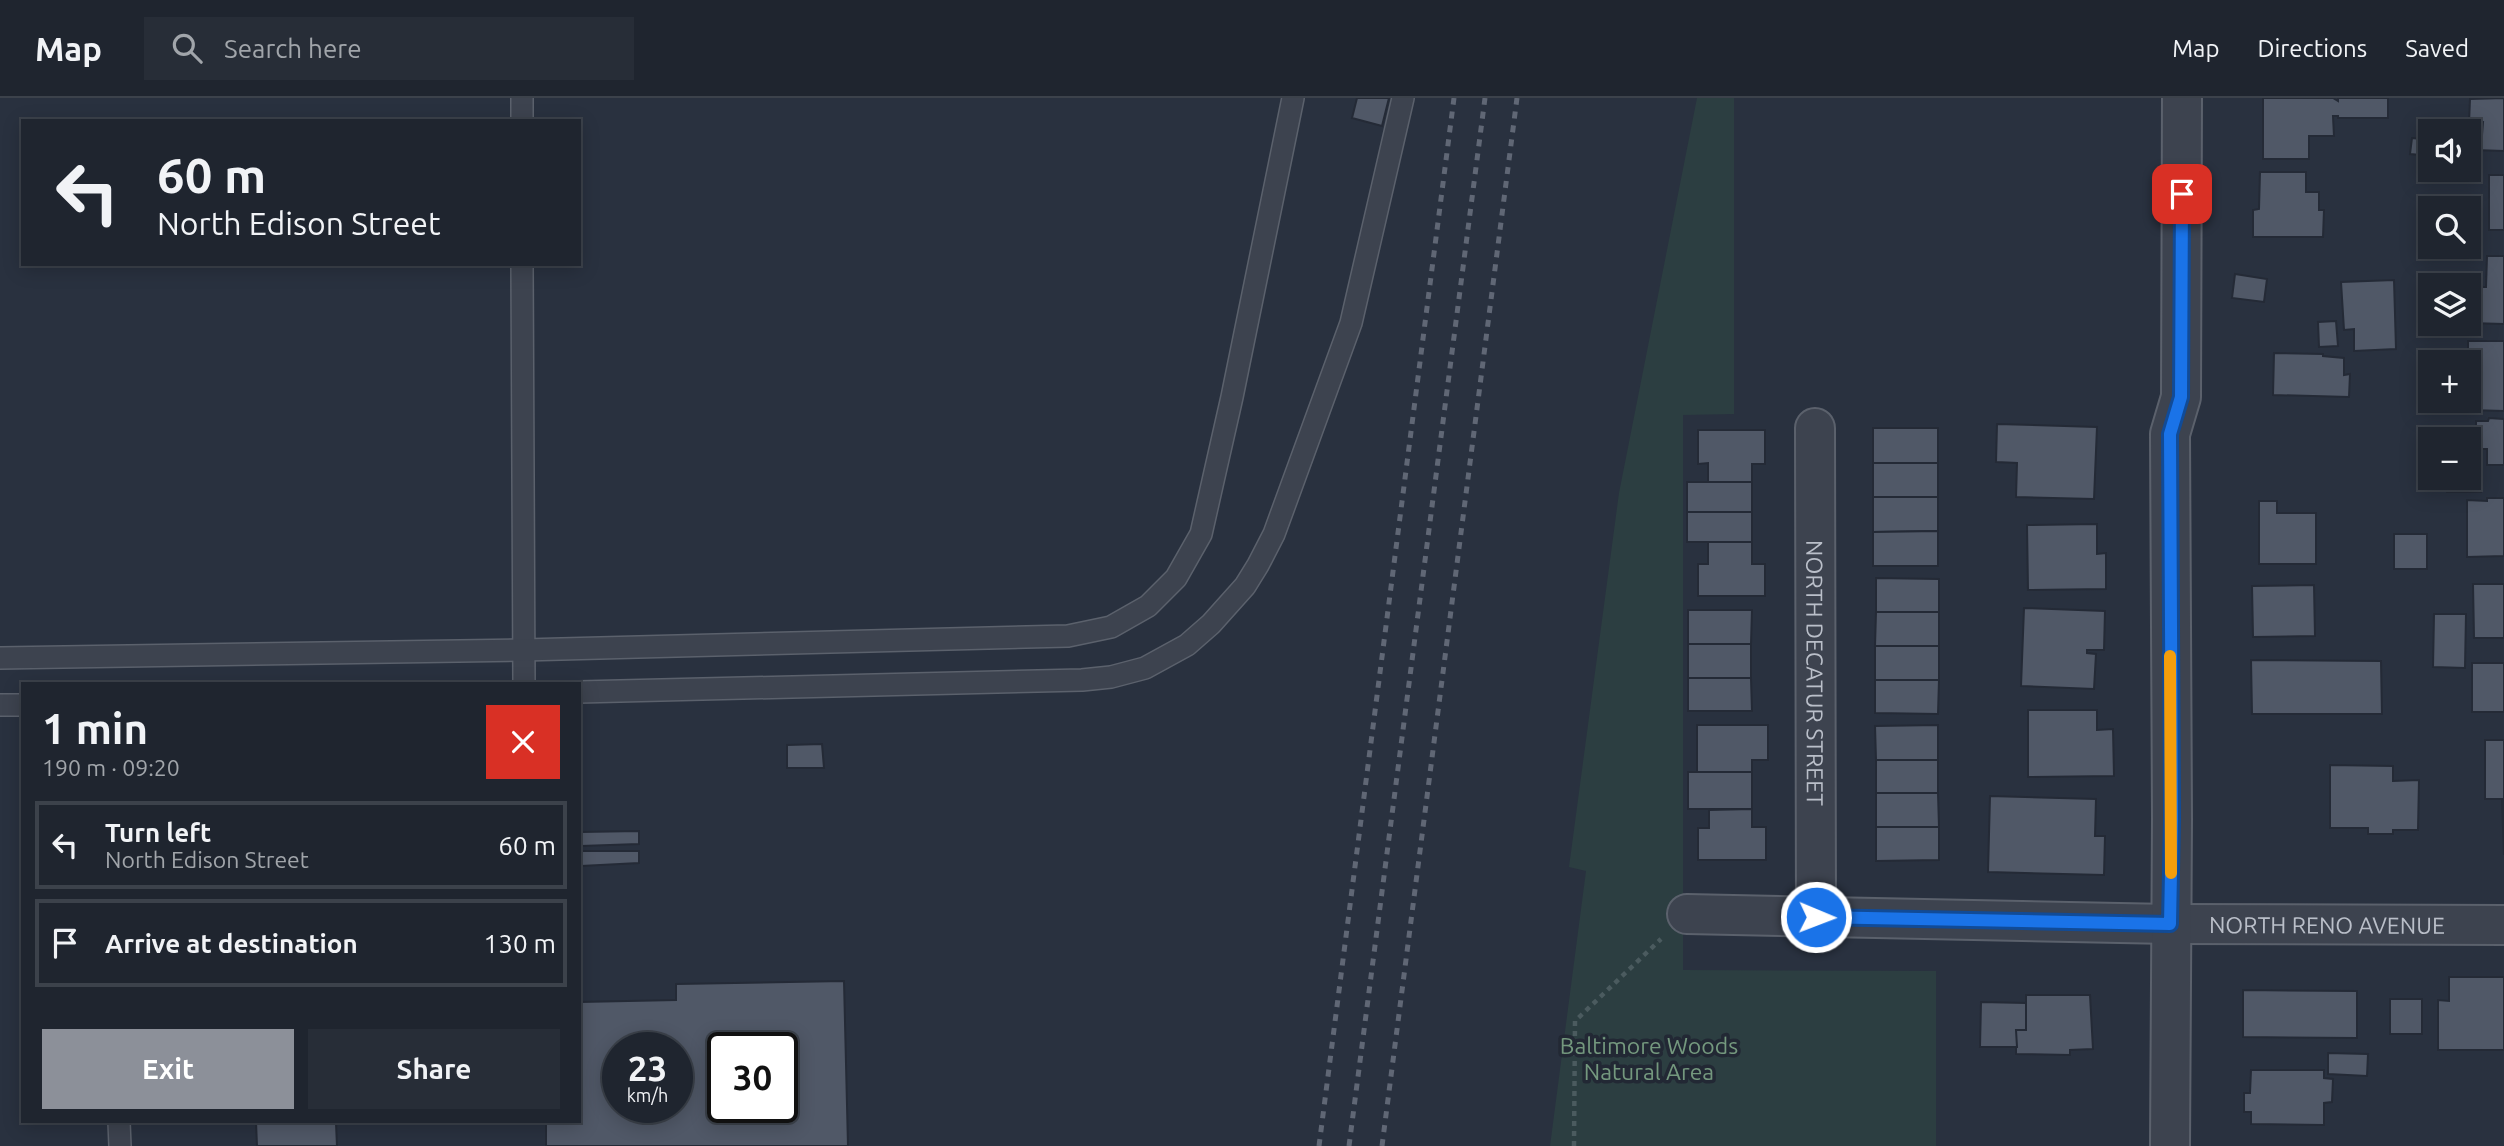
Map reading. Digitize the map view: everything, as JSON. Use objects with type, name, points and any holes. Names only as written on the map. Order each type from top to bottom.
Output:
[{"type":"street","points":[[2170,1146],[2170,434],[2181,397],[2182,98]]},
{"type":"street","name":"NORTH DECATUR STREET","points":[[1815,428],[1816,917]]},
{"type":"street","name":"NORTH RENO AVENUE","points":[[1687,914],[2170,924],[2504,925]]},
{"type":"lane","points":[[522,98],[522,119]]},
{"type":"lane","points":[[0,658],[523,650],[1068,636],[1111,627],[1148,606],[1176,578],[1201,534],[1293,98]]},
{"type":"lane","points":[[581,691],[1082,680],[1111,677],[1145,668],[1187,645],[1212,624],[1245,586],[1274,534],[1351,323],[1403,98]]},
{"type":"lane","points":[[522,266],[524,682]]},
{"type":"lane","points":[[0,705],[21,705]]},
{"type":"lane","points":[[119,1123],[120,1146]]},
{"type":"path","points":[[1574,1146],[1575,1021],[1687,914]]},
{"type":"green space","name":"Baltimore Woods Natural Area","points":[[1697,98],[1734,98],[1734,414],[1683,415],[1683,970],[1936,971],[1936,1146],[1550,1146],[1586,871],[1569,867],[1619,493]]},
{"type":"building","points":[[1357,98],[1389,98],[1382,126],[1352,118]]},
{"type":"building","points":[[2263,98],[2333,98],[2338,101],[2338,98],[2388,98],[2388,118],[2333,116],[2334,136],[2309,136],[2309,159],[2263,159]]},
{"type":"building","points":[[2504,98],[2504,151],[2481,150],[2483,122],[2481,119],[2469,119],[2470,99]]},
{"type":"building","points":[[2412,138],[2418,139],[2418,155],[2410,154]]},
{"type":"building","points":[[2260,172],[2306,172],[2306,192],[2319,192],[2319,210],[2324,210],[2323,237],[2253,237],[2253,210],[2259,209]]},
{"type":"building","points":[[2489,175],[2504,175],[2504,230],[2489,230]]},
{"type":"building","points":[[2487,256],[2504,256],[2504,324],[2481,323],[2481,287],[2486,287]]},
{"type":"building","points":[[2235,274],[2267,279],[2264,302],[2232,298]]},
{"type":"building","points":[[2394,280],[2396,349],[2354,351],[2354,329],[2344,330],[2341,282]]},
{"type":"building","points":[[2336,321],[2338,346],[2319,347],[2318,322]]},
{"type":"building","points":[[2468,341],[2504,341],[2504,411],[2481,410],[2481,350],[2468,350]]},
{"type":"building","points":[[2274,353],[2323,354],[2344,358],[2344,375],[2350,374],[2349,397],[2273,395]]},
{"type":"building","points":[[2489,418],[2504,419],[2504,465],[2487,465],[2487,449],[2481,449],[2481,427],[2476,427],[2476,421],[2488,421]]},
{"type":"building","points":[[1997,424],[2097,427],[2094,499],[2016,497],[2017,463],[1996,462]]},
{"type":"building","points":[[1873,428],[1938,428],[1938,463],[1873,463]]},
{"type":"building","points":[[1698,430],[1765,430],[1765,464],[1752,464],[1752,482],[1708,482],[1708,463],[1698,464]]},
{"type":"building","points":[[1873,463],[1938,463],[1938,497],[1873,497]]},
{"type":"building","points":[[1687,482],[1752,482],[1752,512],[1687,512]]},
{"type":"building","points":[[2447,490],[2481,490],[2481,492]]},
{"type":"building","points":[[1873,497],[1938,497],[1938,531],[1873,532]]},
{"type":"building","points":[[2487,498],[2504,498],[2504,556],[2467,557],[2467,500],[2487,501]]},
{"type":"building","points":[[2259,501],[2277,501],[2277,513],[2316,513],[2316,564],[2259,564]]},
{"type":"building","points":[[1687,512],[1752,512],[1752,542],[1687,542]]},
{"type":"building","points":[[2097,524],[2097,554],[2106,553],[2106,589],[2028,590],[2027,525]]},
{"type":"building","points":[[1938,531],[1938,566],[1873,566],[1873,532]]},
{"type":"building","points":[[2394,534],[2427,534],[2427,569],[2394,569]]},
{"type":"building","points":[[1708,542],[1752,542],[1752,564],[1765,564],[1765,596],[1698,596],[1698,564],[1708,564]]},
{"type":"building","points":[[1876,578],[1939,579],[1939,612],[1876,612]]},
{"type":"building","points":[[2473,584],[2504,584],[2504,638],[2474,638]]},
{"type":"building","points":[[2314,585],[2315,636],[2253,637],[2252,586]]},
{"type":"building","points":[[2024,608],[2105,611],[2104,650],[2087,650],[2087,653],[2096,654],[2094,689],[2021,686]]},
{"type":"building","points":[[1688,610],[1752,610],[1751,644],[1688,644]]},
{"type":"building","points":[[1876,612],[1939,612],[1939,646],[1875,646]]},
{"type":"building","points":[[2434,614],[2466,614],[2465,668],[2433,667]]},
{"type":"building","points":[[1688,644],[1751,644],[1751,678],[1688,678]]},
{"type":"building","points":[[1875,646],[1939,646],[1939,680],[1875,680]]},
{"type":"building","points":[[2251,660],[2381,661],[2382,714],[2252,714]]},
{"type":"building","points":[[2472,663],[2504,663],[2504,712],[2472,712]]},
{"type":"building","points":[[1688,678],[1751,678],[1752,711],[1688,711]]},
{"type":"building","points":[[1875,680],[1939,680],[1938,714],[1875,713]]},
{"type":"building","points":[[2028,710],[2097,710],[2097,730],[2113,729],[2114,776],[2028,777]]},
{"type":"building","points":[[1697,725],[1768,725],[1768,760],[1752,760],[1752,772],[1697,772]]},
{"type":"building","points":[[1938,725],[1938,760],[1876,760],[1875,726]]},
{"type":"building","points":[[2485,740],[2504,740],[2504,855],[2502,799],[2485,799]]},
{"type":"building","points":[[822,744],[824,768],[787,768],[787,745]]},
{"type":"building","points":[[1876,760],[1938,760],[1938,793],[1876,793]]},
{"type":"building","points":[[2330,765],[2393,766],[2393,781],[2419,780],[2418,830],[2368,834],[2368,828],[2330,828]]},
{"type":"building","points":[[1688,772],[1752,772],[1752,809],[1688,809]]},
{"type":"building","points":[[1876,793],[1938,793],[1939,827],[1876,827]]},
{"type":"building","points":[[1990,796],[2096,799],[2095,836],[2105,836],[2104,875],[1988,872]]},
{"type":"building","points":[[1752,809],[1752,827],[1766,827],[1766,860],[1698,860],[1698,828],[1709,828],[1709,810]]},
{"type":"building","points":[[1876,827],[1939,827],[1939,860],[1876,861]]},
{"type":"building","points":[[639,831],[639,844],[581,846],[581,832]]},
{"type":"building","points":[[581,851],[639,851],[639,863],[581,866]]},
{"type":"building","points":[[2449,977],[2504,977],[2504,1050],[2438,1050],[2438,1000],[2449,1001]]},
{"type":"building","points":[[844,981],[848,1146],[546,1146],[546,1123],[581,1123],[581,1002],[676,1000],[676,984]]},
{"type":"building","points":[[2243,990],[2357,991],[2357,1038],[2243,1037]]},
{"type":"building","points":[[2026,995],[2090,995],[2093,1049],[2070,1050],[2070,1055],[2016,1054],[2016,1030],[2026,1030]]},
{"type":"building","points":[[2390,999],[2422,999],[2422,1034],[2390,1034]]},
{"type":"building","points":[[1981,1002],[2026,1003],[2026,1030],[2016,1030],[2017,1047],[1980,1047]]},
{"type":"building","points":[[2328,1053],[2368,1054],[2367,1076],[2328,1074]]},
{"type":"building","points":[[2251,1070],[2324,1070],[2324,1078],[2333,1079],[2332,1102],[2324,1103],[2324,1125],[2251,1124],[2251,1112],[2244,1112],[2244,1093],[2250,1093]]},
{"type":"building","points":[[256,1123],[336,1123],[337,1146],[257,1146]]},
{"type":"railway","points":[[1319,1146],[1454,98]]},
{"type":"railway","points":[[1349,1146],[1485,98]]},
{"type":"railway","points":[[1382,1146],[1517,98]]},
{"type":"slow traffic","points":[[2170,656],[2171,873]]},
{"type":"route","points":[[1816,917],[2170,924],[2170,434],[2181,397],[2182,194]]}]
